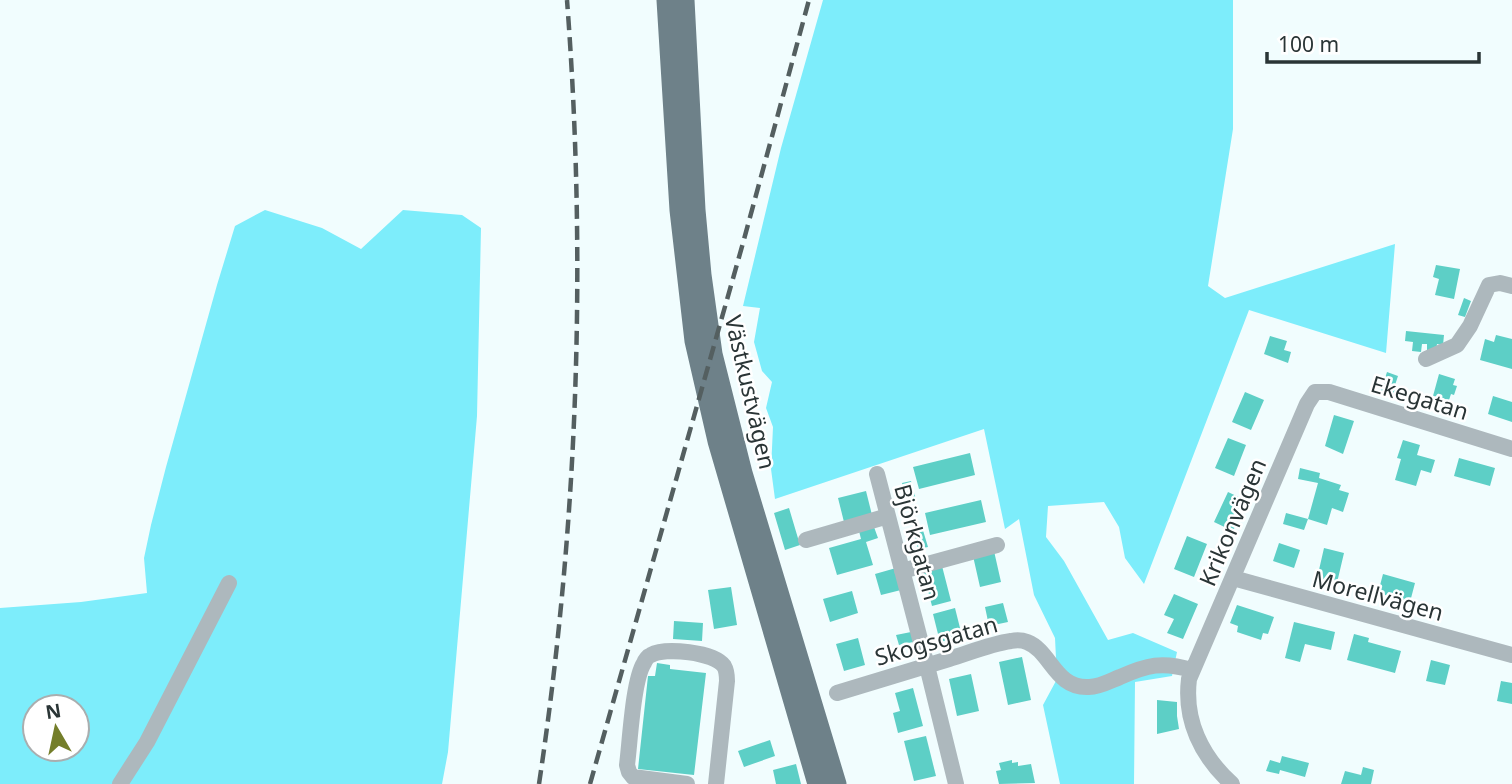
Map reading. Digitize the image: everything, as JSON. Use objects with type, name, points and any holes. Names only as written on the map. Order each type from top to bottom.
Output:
[{"type":"main road","name":"Västkustvägen","points":[[667,0],[680,210],[695,341],[718,441],[818,784]]},
{"type":"main road","name":"Västkustvägen","points":[[684,0],[695,210],[712,354],[741,473],[836,784]]},
{"type":"street","points":[[1426,359],[1457,345],[1470,326],[1489,285],[1500,283],[1512,286]]},
{"type":"street","name":"Ekegatan","points":[[1315,392],[1329,392],[1512,449]]},
{"type":"street","name":"Krikonvägen","points":[[1192,670],[1307,404],[1315,392]]},
{"type":"street","name":"Björkgatan","points":[[877,474],[956,784]]},
{"type":"street","points":[[806,540],[888,516]]},
{"type":"street","points":[[902,570],[997,545]]},
{"type":"street","name":"Morellvägen","points":[[1233,578],[1512,655]]},
{"type":"street","points":[[120,784],[147,742],[229,583]]},
{"type":"street","name":"Skogsgatan","points":[[837,693],[1017,640],[1036,647],[1062,678],[1087,688],[1107,683],[1146,666],[1168,664],[1192,670]]},
{"type":"street","points":[[687,784],[633,776],[627,765],[640,669],[645,660],[659,652],[710,656],[726,668],[727,681],[716,784]]},
{"type":"street","points":[[1192,670],[1188,701],[1194,729],[1206,755],[1232,784]]},
{"type":"shaded area","points":[[823,0],[1233,0],[1233,129],[1208,286],[1225,298],[1395,244],[1386,353],[1249,310],[1144,584],[1125,558],[1119,527],[1104,502],[1048,506],[1046,537],[1064,561],[1108,640],[1133,633],[1177,652],[1172,676],[1135,682],[1134,784],[1060,784],[1043,705],[1057,679],[1055,638],[1034,595],[1019,519],[1005,529],[984,429],[775,499],[771,469],[773,427],[766,408],[772,382],[762,371],[754,342],[760,308],[743,306],[781,148]]},
{"type":"shaded area","points":[[265,210],[322,228],[361,249],[403,210],[462,215],[481,228],[477,416],[448,752],[442,784],[0,784],[0,608],[81,602],[147,593],[144,558],[151,525],[235,226]]},
{"type":"building","points":[[1436,265],[1460,269],[1454,299],[1435,295],[1439,279],[1433,277]]},
{"type":"building","points":[[1464,298],[1471,301],[1465,317],[1458,315]]},
{"type":"building","points":[[1406,331],[1444,335],[1443,345],[1437,344],[1436,352],[1427,351],[1427,344],[1422,344],[1421,352],[1412,351],[1413,342],[1405,341]]},
{"type":"building","points":[[1496,335],[1512,339],[1512,369],[1480,360],[1485,339],[1494,342]]},
{"type":"building","points":[[1270,336],[1287,341],[1284,350],[1291,352],[1288,363],[1264,354]]},
{"type":"building","points":[[1387,372],[1398,376],[1395,385],[1405,388],[1401,401],[1380,394]]},
{"type":"building","points":[[1439,374],[1455,379],[1453,385],[1457,386],[1449,400],[1433,396]]},
{"type":"building","points":[[1245,392],[1264,400],[1251,430],[1232,422]]},
{"type":"building","points":[[1493,396],[1512,402],[1512,422],[1488,414]]},
{"type":"building","points":[[1334,415],[1354,421],[1343,454],[1325,446]]},
{"type":"building","points":[[1228,438],[1246,445],[1234,476],[1215,468]]},
{"type":"building","points":[[1403,440],[1420,445],[1417,455],[1435,460],[1431,473],[1421,470],[1416,486],[1395,480],[1401,459],[1397,458]]},
{"type":"building","points":[[970,453],[975,475],[919,489],[913,467]]},
{"type":"building","points":[[1459,458],[1495,468],[1490,486],[1454,476]]},
{"type":"building","points":[[1300,468],[1320,473],[1319,478],[1341,485],[1339,490],[1349,493],[1343,512],[1332,508],[1327,525],[1308,519],[1318,483],[1298,479]]},
{"type":"building","points":[[911,481],[916,500],[907,503],[902,483]]},
{"type":"building","points":[[866,491],[872,515],[844,522],[838,498]]},
{"type":"building","points":[[1228,492],[1247,501],[1233,531],[1214,522]]},
{"type":"building","points":[[981,500],[986,522],[930,535],[925,513]]},
{"type":"building","points":[[789,508],[800,545],[785,550],[774,513]]},
{"type":"building","points":[[1286,513],[1308,519],[1304,530],[1283,524]]},
{"type":"building","points":[[874,527],[878,538],[866,542],[873,565],[837,575],[829,548],[861,539],[859,531]]},
{"type":"building","points":[[922,527],[928,547],[918,549],[913,529]]},
{"type":"building","points":[[1187,536],[1207,544],[1194,577],[1174,569]]},
{"type":"building","points":[[1279,543],[1300,550],[1294,568],[1273,561]]},
{"type":"building","points":[[1324,548],[1344,553],[1336,587],[1316,583]]},
{"type":"building","points":[[994,551],[1001,582],[980,587],[973,556]]},
{"type":"building","points":[[942,566],[951,601],[932,606],[923,571]]},
{"type":"building","points":[[896,568],[901,590],[881,595],[875,574]]},
{"type":"building","points":[[1383,574],[1415,583],[1410,602],[1378,593]]},
{"type":"building","points":[[731,587],[737,625],[714,629],[708,590]]},
{"type":"building","points":[[852,591],[858,613],[830,622],[823,599]]},
{"type":"building","points":[[1174,594],[1198,604],[1183,639],[1167,633],[1174,619],[1164,615]]},
{"type":"building","points":[[1003,603],[1008,622],[989,626],[985,607]]},
{"type":"building","points":[[1237,605],[1274,617],[1268,634],[1263,633],[1261,640],[1237,632],[1238,626],[1230,623]]},
{"type":"building","points":[[955,608],[962,636],[940,642],[933,614]]},
{"type":"building","points":[[674,621],[703,623],[702,641],[673,639]]},
{"type":"building","points":[[1294,622],[1335,632],[1331,650],[1305,644],[1300,662],[1285,658]]},
{"type":"building","points":[[911,632],[913,642],[899,645],[896,635]]},
{"type":"building","points":[[1354,634],[1369,638],[1368,642],[1401,651],[1395,673],[1347,660]]},
{"type":"building","points":[[858,638],[865,665],[844,671],[836,644]]},
{"type":"building","points":[[1022,657],[1031,700],[1008,705],[999,662]]},
{"type":"building","points":[[1431,660],[1450,665],[1445,685],[1426,681]]},
{"type":"building","points":[[657,663],[670,665],[670,669],[706,673],[694,775],[638,769],[648,676],[655,676]]},
{"type":"building","points":[[971,674],[979,711],[957,716],[949,679]]},
{"type":"building","points":[[1501,681],[1512,683],[1512,704],[1497,701]]},
{"type":"building","points":[[913,688],[923,726],[898,733],[893,713],[900,711],[895,693]]},
{"type":"building","points":[[1157,700],[1177,702],[1179,729],[1157,734]]},
{"type":"building","points":[[926,736],[936,776],[914,781],[904,741]]},
{"type":"building","points":[[770,740],[775,756],[744,767],[738,751]]},
{"type":"building","points":[[1282,756],[1309,763],[1305,777],[1280,770],[1279,774],[1266,771],[1270,760],[1280,763]]},
{"type":"building","points":[[1012,760],[1012,763],[1018,762],[1018,766],[1031,764],[1035,783],[999,784],[996,771],[1001,770],[999,763]]},
{"type":"building","points":[[796,764],[801,784],[776,784],[773,770]]},
{"type":"building","points":[[1363,767],[1374,770],[1371,784],[1341,784],[1345,771],[1361,775]]},
{"type":"railway","points":[[539,784],[563,589],[575,393],[577,196],[567,0]]},
{"type":"railway","points":[[590,784],[809,0]]}]
